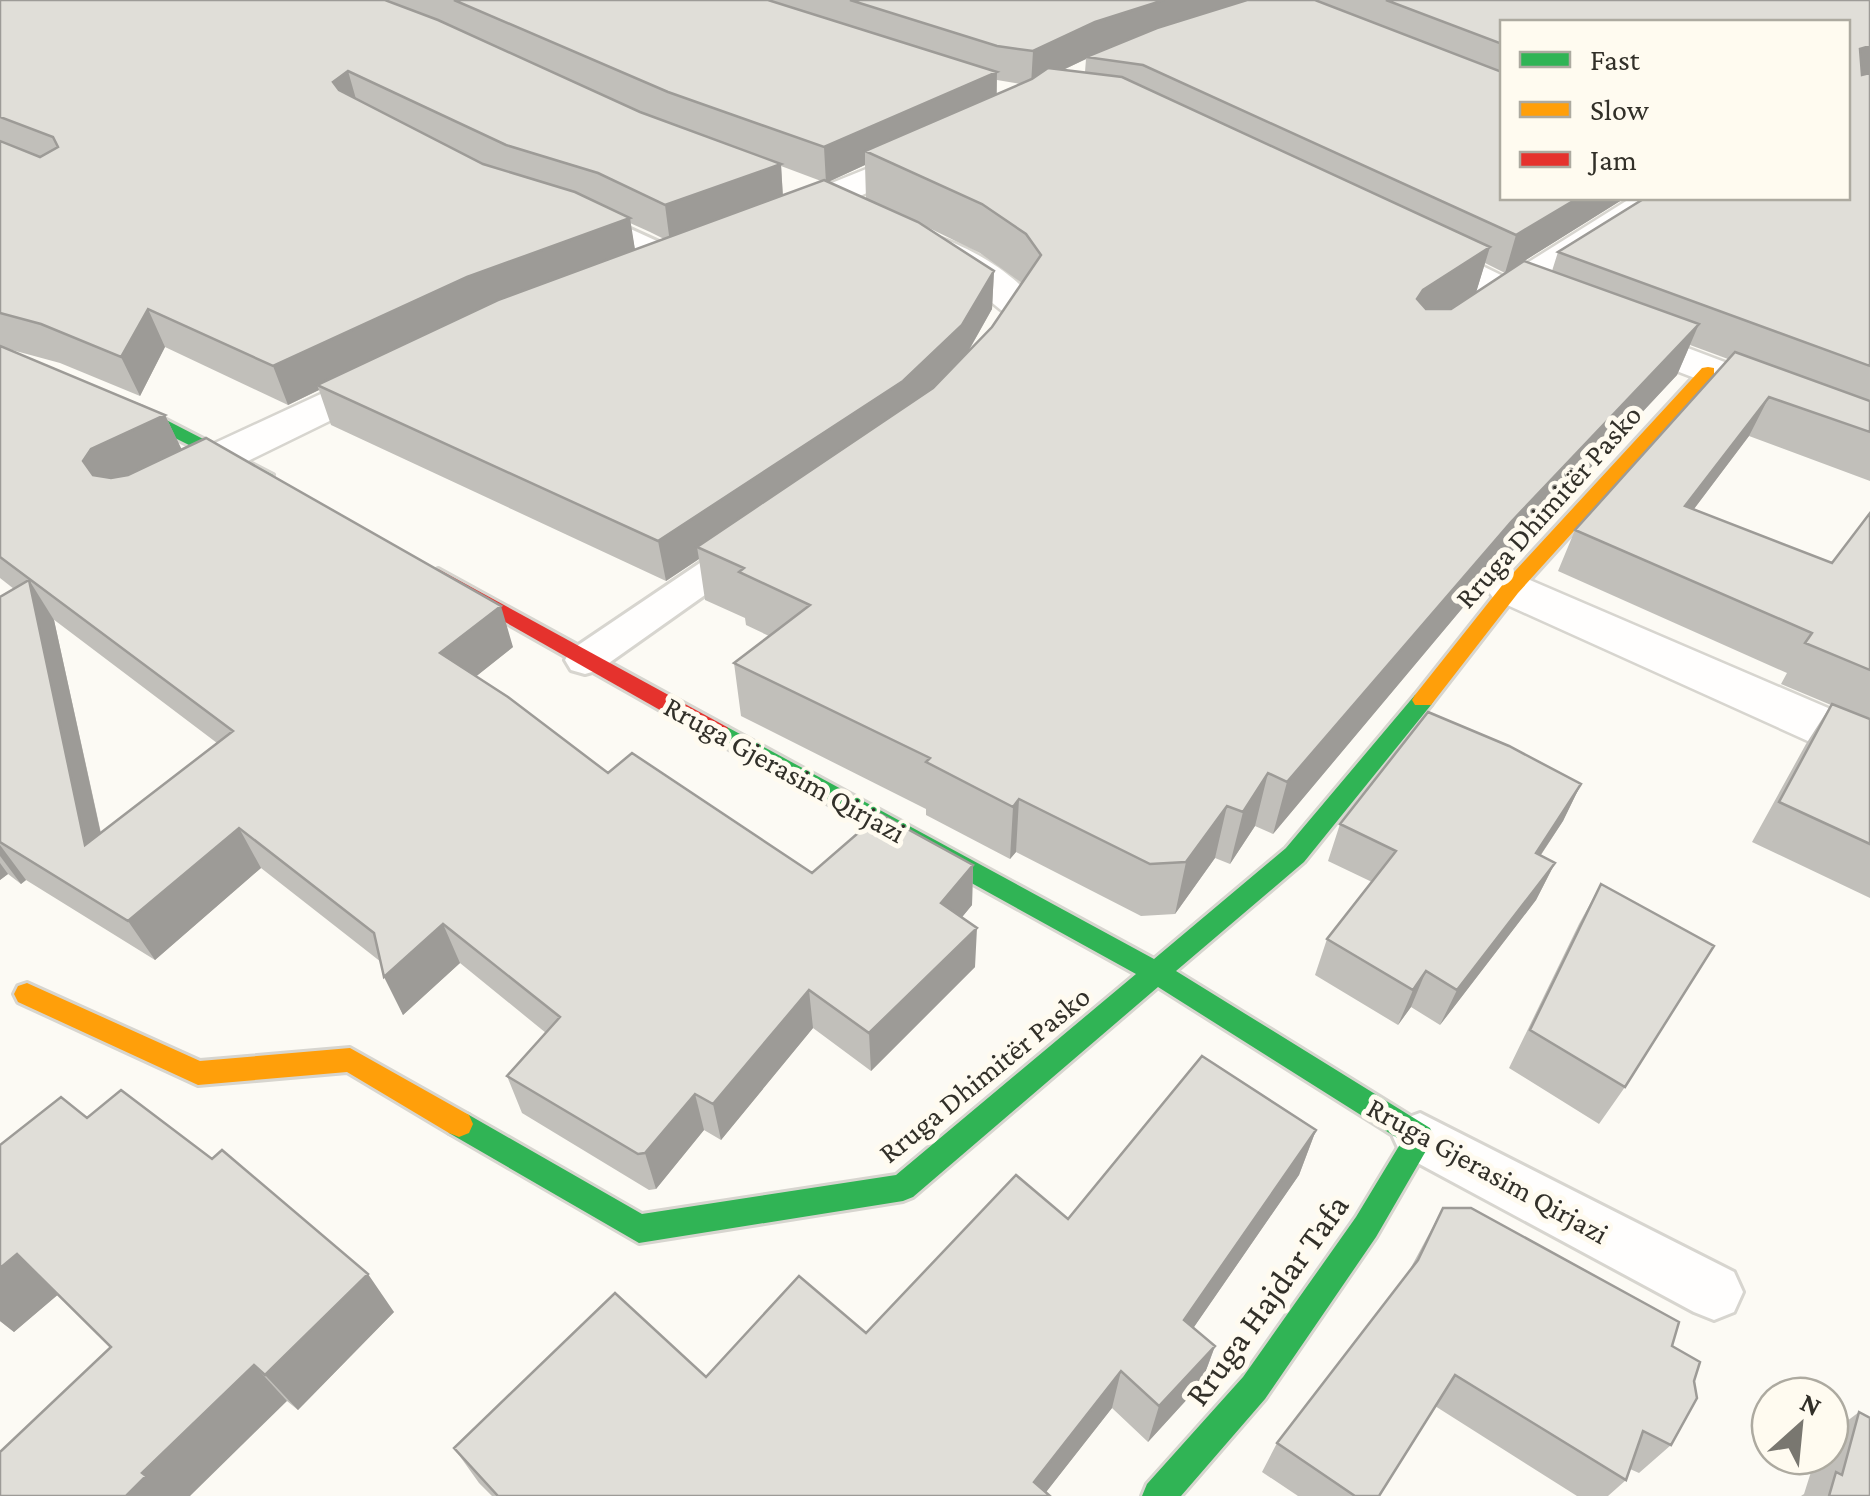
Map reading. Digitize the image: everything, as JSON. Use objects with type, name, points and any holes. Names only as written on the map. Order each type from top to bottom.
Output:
[{"type":"street","points":[[740,232],[827,200],[965,137]]},
{"type":"street","points":[[780,182],[866,217]]},
{"type":"street","points":[[1494,302],[1652,200]]},
{"type":"street","points":[[901,232],[987,279],[1009,319]]},
{"type":"street","points":[[1384,233],[1494,302],[1708,372],[1870,432]]},
{"type":"street","points":[[617,278],[688,251]]},
{"type":"street","points":[[147,493],[422,360]]},
{"type":"street","points":[[0,362],[44,375],[227,453],[278,483]]},
{"type":"street","name":"Rruga Dhimitër Pasko","points":[[27,994],[198,1073],[350,1060],[640,1229],[904,1187],[1154,970],[1295,854],[1412,715],[1510,588],[1708,372]]},
{"type":"street","name":"Rruga Gjerasim Qirjazi","points":[[414,562],[585,660],[1154,970],[1420,1137]]},
{"type":"street","points":[[1510,588],[1870,749]]},
{"type":"street","name":"Rruga Hajdar Tafa","points":[[1159,1496],[1254,1388],[1366,1227],[1420,1137]]},
{"type":"lane","points":[[557,208],[688,251]]},
{"type":"lane","points":[[585,660],[775,528]]},
{"type":"lane","name":"Rruga Gjerasim Qirjazi","points":[[1420,1137],[1714,1292]]},
{"type":"building","points":[[0,0],[385,0],[438,20],[640,112],[781,164],[665,205],[598,173],[506,145],[348,71],[333,82],[339,90],[483,164],[575,192],[630,218],[467,277],[273,366],[148,309],[121,357],[41,324],[0,313],[0,141],[40,157],[58,147],[53,137],[0,117]]},
{"type":"building","points":[[454,0],[768,0],[997,72],[824,147],[668,92]]},
{"type":"building","points":[[850,0],[1164,0],[1095,22],[1033,51],[997,46]]},
{"type":"building","points":[[1247,0],[1315,0],[1500,71],[1500,200],[1575,200],[1516,235],[1143,65],[1086,57],[1157,28]]},
{"type":"building","points":[[1386,0],[1870,0],[1870,46],[1860,49],[1862,75],[1870,73],[1870,366],[1558,252],[1642,200],[1850,200],[1850,20],[1500,20],[1500,43]]},
{"type":"building","points":[[1048,68],[1122,77],[1490,247],[1423,290],[1417,299],[1426,309],[1451,309],[1524,261],[1699,324],[1511,522],[1287,782],[1268,773],[1243,812],[1227,806],[1186,862],[1150,864],[1019,799],[1013,807],[926,762],[930,758],[734,663],[810,605],[739,572],[744,568],[697,547],[933,388],[992,327],[1041,255],[1026,234],[982,204],[865,151],[1032,79]]},
{"type":"building","points":[[824,180],[918,222],[994,271],[962,325],[903,381],[658,541],[317,385],[498,300]]},
{"type":"building","points":[[0,346],[165,415],[91,449],[83,461],[93,475],[128,475],[206,438],[501,606],[440,653],[508,697],[608,773],[632,753],[812,873],[880,814],[973,865],[941,903],[977,928],[869,1033],[809,990],[713,1104],[695,1094],[645,1153],[638,1154],[507,1076],[560,1017],[443,924],[384,977],[374,933],[239,828],[128,921],[0,842],[0,597],[29,580],[85,845],[233,731],[0,557]]},
{"type":"building","points":[[1735,352],[1870,401],[1870,432],[1769,397],[1685,506],[1832,563],[1870,513],[1870,670],[1805,643],[1812,633],[1575,530]]},
{"type":"building","points":[[1832,704],[1870,719],[1870,844],[1779,802]]},
{"type":"building","points":[[1428,712],[1509,746],[1581,784],[1536,853],[1555,863],[1457,990],[1426,971],[1413,990],[1327,939],[1396,851],[1340,824]]},
{"type":"building","points":[[1601,884],[1714,946],[1625,1087],[1530,1030]]},
{"type":"building","points":[[1202,1056],[1316,1130],[1184,1320],[1215,1346],[1159,1406],[1121,1371],[1034,1482],[1050,1496],[498,1496],[454,1448],[615,1293],[706,1377],[799,1276],[866,1333],[1016,1175],[1068,1219]]},
{"type":"building","points":[[121,1090],[212,1159],[222,1150],[368,1274],[265,1375],[254,1365],[142,1473],[146,1476],[126,1496],[0,1496],[0,1452],[111,1347],[17,1254],[0,1268],[0,1145],[61,1097],[87,1118]]},
{"type":"building","points":[[1443,1208],[1471,1208],[1679,1322],[1672,1346],[1700,1362],[1694,1381],[1697,1398],[1671,1445],[1643,1431],[1626,1480],[1455,1375],[1379,1496],[1355,1496],[1277,1443],[1418,1260]]},
{"type":"building","points":[[1859,1412],[1870,1418],[1870,1496],[1829,1496],[1835,1476],[1850,1476],[1850,1445]]},
{"type":"traffic: fast","points":[[0,362],[135,411],[264,475]]},
{"type":"traffic: fast","points":[[459,1124],[639,1229],[903,1187],[1295,855],[1423,700]]},
{"type":"traffic: fast","points":[[719,733],[1154,971],[1420,1137],[1366,1227],[1254,1388],[1159,1496]]},
{"type":"traffic: slow","points":[[1423,700],[1511,588],[1708,372]]},
{"type":"traffic: slow","points":[[27,994],[198,1073],[350,1060],[459,1124]]},
{"type":"traffic: jam","points":[[438,575],[719,733]]}]
